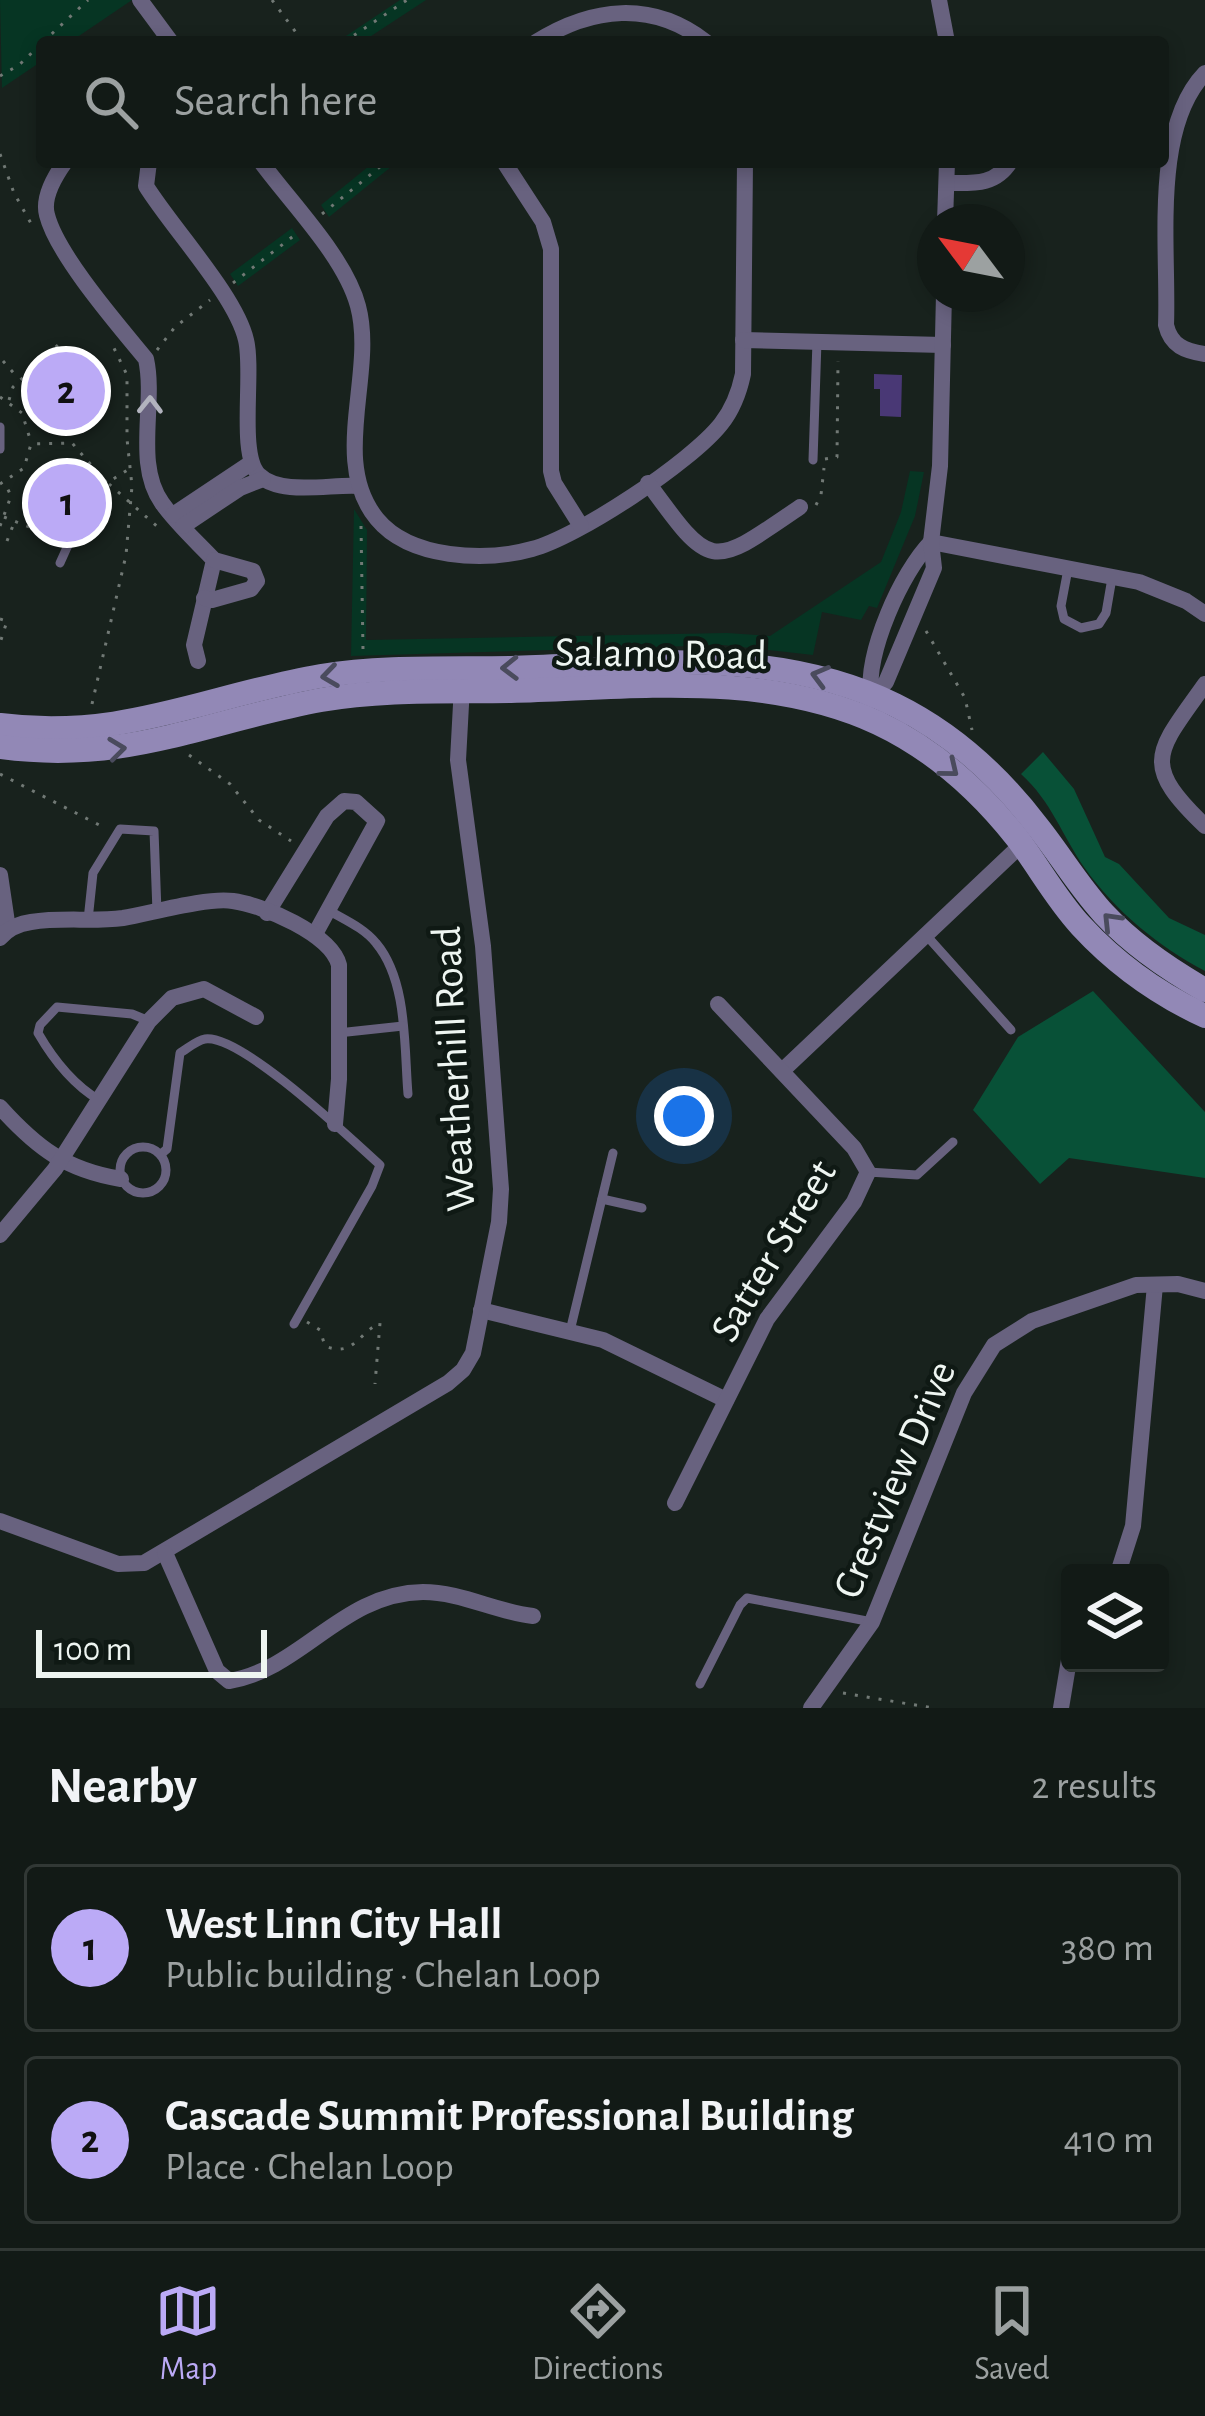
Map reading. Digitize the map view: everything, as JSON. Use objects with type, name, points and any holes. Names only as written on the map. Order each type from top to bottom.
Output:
[{"type":"main road","name":"Salamo Road","points":[[0,725],[115,726],[322,676],[380,670],[462,680],[748,687],[866,705],[934,728],[986,768],[1120,931],[1161,964],[1205,990]]},
{"type":"main road","name":"Salamo Road","points":[[0,747],[104,751],[181,737],[328,699],[462,680]]},
{"type":"main road","name":"Salamo Road","points":[[866,705],[984,800],[1066,909],[1104,950],[1156,990],[1205,1016]]},
{"type":"street","points":[[140,0],[167,36]]},
{"type":"street","points":[[939,0],[946,36]]},
{"type":"street","points":[[545,36],[568,21],[624,8],[645,9],[674,20],[697,36]]},
{"type":"street","points":[[1169,149],[1177,118],[1205,73]]},
{"type":"street","points":[[61,168],[50,187],[45,211],[56,238],[146,359],[149,472],[162,503],[174,525],[214,560],[253,572],[256,581],[251,589],[204,598]]},
{"type":"street","points":[[145,168],[146,186],[222,291],[242,328],[250,368],[251,463],[263,478]]},
{"type":"street","points":[[266,168],[340,267],[359,309],[363,350],[356,453],[358,486],[369,508],[392,535],[424,549],[494,554],[528,550],[581,526],[648,483],[720,426],[739,391],[746,168]]},
{"type":"street","points":[[508,168],[548,235],[553,311],[551,471],[581,526]]},
{"type":"street","points":[[945,204],[947,168]]},
{"type":"street","points":[[946,183],[988,181],[1005,168]]},
{"type":"street","points":[[1166,168],[1166,325],[1169,338],[1180,348],[1205,354]]},
{"type":"street","points":[[866,705],[886,682],[934,568],[931,542],[940,466],[944,312]]},
{"type":"street","points":[[742,340],[943,345]]},
{"type":"street","points":[[174,525],[251,463]]},
{"type":"street","points":[[174,525],[263,478],[292,485],[358,486]]},
{"type":"street","points":[[648,483],[692,543],[715,552],[725,553],[807,507]]},
{"type":"street","points":[[931,542],[1112,577],[1166,592],[1205,614]]},
{"type":"street","points":[[198,661],[194,644],[214,560]]},
{"type":"street","name":"Weatherhill Road","points":[[0,1521],[118,1564],[144,1563],[463,1370],[482,1310],[501,1189],[483,946],[458,760],[462,680]]},
{"type":"street","points":[[1205,684],[1162,748],[1160,764],[1166,786],[1205,826]]},
{"type":"street","points":[[267,913],[327,816],[344,801],[356,802],[377,821],[314,934]]},
{"type":"street","points":[[782,1071],[1021,844]]},
{"type":"street","points":[[0,875],[4,933],[31,922],[88,920],[236,901],[314,934],[337,957],[335,1124]]},
{"type":"street","points":[[0,1235],[61,1160],[149,1021],[172,998],[204,989],[256,1017]]},
{"type":"street","name":"Satter Street","points":[[675,1503],[772,1310],[854,1202],[868,1172],[856,1150],[718,1004]]},
{"type":"street","points":[[0,1107],[37,1144],[61,1160],[85,1173],[121,1179]]},
{"type":"street","points":[[1121,1564],[1133,1526],[1155,1285]]},
{"type":"street","name":"Crestview Drive","points":[[811,1708],[872,1622],[964,1393],[994,1345],[1032,1321],[1124,1288],[1155,1285],[1205,1291]]},
{"type":"street","points":[[482,1310],[615,1345],[726,1400]]},
{"type":"street","points":[[164,1553],[218,1671],[229,1681],[291,1654],[354,1609],[379,1599],[420,1592],[446,1594],[533,1616]]},
{"type":"street","points":[[1061,1708],[1067,1672]]},
{"type":"lane","points":[[813,460],[817,341]]},
{"type":"lane","points":[[0,427],[0,449]]},
{"type":"lane","points":[[60,563],[77,535]]},
{"type":"lane","points":[[1068,569],[1061,606],[1071,626],[1099,624],[1106,613],[1112,577]]},
{"type":"lane","points":[[88,920],[93,873],[120,830],[154,831],[157,912]]},
{"type":"lane","points":[[328,910],[378,944],[389,967],[403,1026],[408,1094]]},
{"type":"lane","points":[[926,935],[1010,1030]]},
{"type":"lane","points":[[99,1100],[81,1089],[52,1054],[38,1033],[40,1025],[57,1007],[132,1014],[149,1021]]},
{"type":"lane","points":[[338,1033],[403,1026]]},
{"type":"lane","points":[[161,1154],[167,1149],[180,1053],[203,1039],[230,1043],[380,1165],[294,1324]]},
{"type":"lane","points":[[868,1172],[916,1174],[953,1142]]},
{"type":"lane","points":[[145,1147],[161,1154],[166,1173],[156,1189],[140,1192],[121,1179],[120,1165],[136,1149],[145,1147]]},
{"type":"lane","points":[[570,1331],[613,1153]]},
{"type":"lane","points":[[602,1199],[642,1208]]},
{"type":"lane","points":[[700,1684],[747,1598],[872,1622]]},
{"type":"path","points":[[49,36],[88,0]]},
{"type":"path","points":[[272,0],[299,36]]},
{"type":"path","points":[[353,36],[407,0]]},
{"type":"path","points":[[0,76],[36,48]]},
{"type":"path","points":[[0,154],[14,193],[37,234]]},
{"type":"path","points":[[317,218],[379,168]]},
{"type":"path","points":[[227,287],[298,233]]},
{"type":"path","points":[[152,356],[175,327],[212,298]]},
{"type":"path","points":[[9,400],[13,387],[58,344]]},
{"type":"path","points":[[111,344],[127,375],[130,500],[126,555],[92,696],[96,709],[115,726]]},
{"type":"path","points":[[807,507],[821,495],[825,457],[837,457],[838,358]]},
{"type":"path","points":[[3,361],[20,380]]},
{"type":"path","points":[[824,395],[838,395]]},
{"type":"path","points":[[0,397],[22,412],[31,444],[24,468],[2,483],[11,496],[0,526]]},
{"type":"path","points":[[31,444],[73,443],[107,483],[174,525]]},
{"type":"path","points":[[107,483],[131,468]]},
{"type":"path","points":[[4,518],[57,538]]},
{"type":"path","points":[[7,541],[14,522]]},
{"type":"path","points":[[361,526],[363,659]]},
{"type":"path","points":[[0,620],[7,622],[0,643]]},
{"type":"path","points":[[925,630],[964,698],[972,739]]},
{"type":"path","points":[[189,755],[230,784],[259,820],[306,849]]},
{"type":"path","points":[[0,774],[96,821],[114,835]]},
{"type":"path","points":[[308,1322],[320,1330],[325,1346],[343,1349],[361,1341],[380,1323],[375,1384]]},
{"type":"path","points":[[844,1693],[933,1708]]},
{"type":"green space","points":[[0,0],[132,0],[79,36],[36,36],[36,65],[2,88]]},
{"type":"green space","points":[[400,0],[426,0],[371,36],[346,36]]},
{"type":"green space","points":[[367,168],[390,168],[329,217],[321,205]]},
{"type":"green space","points":[[292,228],[300,240],[238,286],[230,274]]},
{"type":"green space","points":[[910,471],[924,472],[915,516],[877,608],[869,606],[861,620],[822,612],[813,655],[723,645],[351,656],[354,509],[367,530],[366,640],[770,636],[881,562],[901,512]]},
{"type":"green space","points":[[1043,752],[1074,789],[1105,857],[1119,864],[1169,918],[1205,935],[1205,971],[1139,926],[1084,867],[1048,807],[1021,774]]},
{"type":"green space","points":[[1093,991],[1205,1112],[1205,1178],[1069,1158],[1040,1184],[973,1110],[1018,1037]]},
{"type":"shaded area","points":[[874,374],[902,375],[901,417],[880,416],[880,389],[874,389]]},
{"type":"place","name":"Cascade Summit Professional Building","points":[[66,391]]},
{"type":"place","name":"West Linn City Hall","points":[[67,503]]}]
